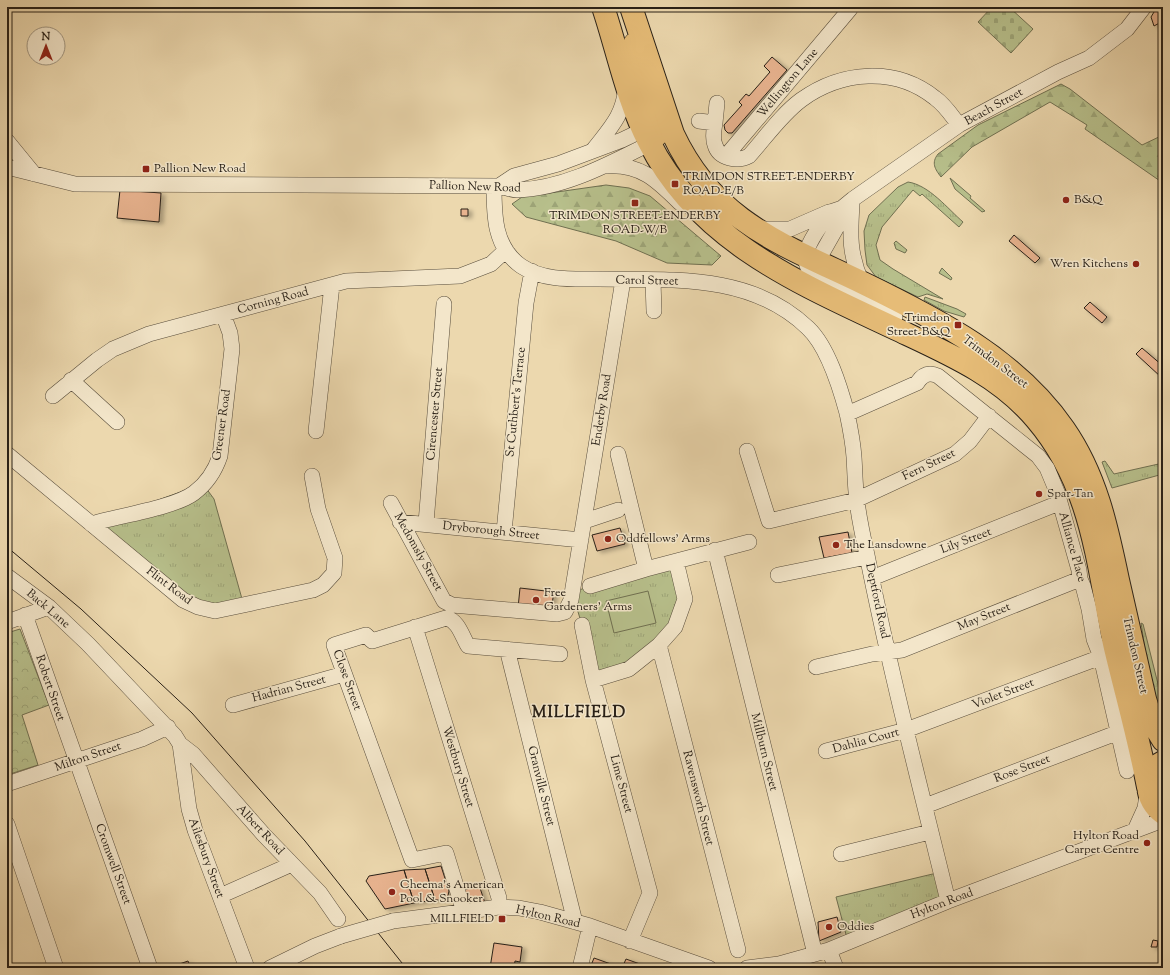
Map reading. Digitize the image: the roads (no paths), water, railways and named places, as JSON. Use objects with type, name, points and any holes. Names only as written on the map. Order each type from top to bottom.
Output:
[{"type":"highway","points":[[603,7],[626,83],[656,134]]},
{"type":"highway","points":[[631,7],[656,134]]},
{"type":"highway","name":"Trimdon Street","points":[[656,134],[671,180],[698,211],[729,238],[758,259],[783,273],[840,303],[949,354],[991,378],[1016,398],[1036,419],[1058,449],[1073,479],[1092,529],[1115,646],[1148,788],[1152,802],[1163,812]]},
{"type":"highway","name":"Trimdon Street","points":[[656,134],[682,153],[721,203],[754,229],[810,263],[862,283],[953,330],[995,359],[1037,395],[1065,430],[1088,468],[1107,528],[1145,699],[1152,722],[1163,740]]},
{"type":"highway","points":[[1148,788],[1150,773],[1155,767],[1163,762]]},
{"type":"main road","points":[[624,7],[656,134]]},
{"type":"street","name":"Beach Street","points":[[810,263],[817,230],[841,206],[959,126],[1058,72],[1089,58],[1127,29],[1144,7]]},
{"type":"street","name":"Wellington Lane","points":[[726,156],[850,9]]},
{"type":"street","points":[[717,103],[714,122],[715,146],[733,160],[744,159],[749,156],[787,112],[801,100],[828,84],[844,78],[860,76],[885,76],[926,91],[936,98],[959,126]]},
{"type":"street","points":[[594,149],[617,119],[623,103],[626,83]]},
{"type":"street","points":[[699,121],[714,122]]},
{"type":"street","points":[[497,186],[514,176],[558,164],[594,149],[622,140],[656,134]]},
{"type":"street","name":"Pallion New Road","points":[[7,167],[75,184],[497,186],[516,190],[559,183],[602,166],[656,134]]},
{"type":"street","points":[[7,141],[34,174]]},
{"type":"street","name":"Pallion New Road","points":[[7,155],[34,174]]},
{"type":"street","name":"Pallion New Road","points":[[602,166],[623,166],[643,171],[658,181],[681,204],[698,211]]},
{"type":"street","name":"Carol Street","points":[[497,186],[495,222],[499,238],[506,250],[522,266],[532,272],[558,278],[697,282],[744,290],[763,297],[791,314]]},
{"type":"street","points":[[754,229],[790,229],[841,206],[855,267],[862,283]]},
{"type":"street","name":"Corning Road","points":[[52,396],[97,360],[129,341],[346,281],[460,276],[491,264],[506,250]]},
{"type":"street","points":[[783,273],[796,273],[810,263],[819,279],[936,338],[949,354]]},
{"type":"street","name":"St Cuthbert's Terrace","points":[[504,532],[526,304],[532,272]]},
{"type":"street","name":"Enderby Road","points":[[444,601],[452,605],[557,614],[565,612],[570,600],[585,521],[623,280]]},
{"type":"street","points":[[653,281],[654,311]]},
{"type":"street","points":[[316,431],[332,285]]},
{"type":"street","name":"Cirencester Street","points":[[426,523],[444,304]]},
{"type":"street","name":"Greener Road","points":[[91,524],[187,498],[199,488],[213,471],[220,456],[232,349],[230,333],[223,314]]},
{"type":"street","name":"Deptford Road","points":[[791,314],[810,330],[823,348],[840,391],[847,414],[854,454],[856,500],[867,557],[930,832],[948,901]]},
{"type":"street","name":"Alliance Place","points":[[847,414],[917,383],[921,377],[933,373],[1038,456],[1047,468],[1066,520],[1080,579],[1089,609],[1094,639],[1101,657],[1127,772]]},
{"type":"street","points":[[71,380],[117,422]]},
{"type":"street","name":"Fern Street","points":[[747,451],[769,521],[856,500],[956,454],[970,441],[989,416]]},
{"type":"street","name":"Flint Road","points":[[7,454],[183,600],[198,607],[215,611],[313,590],[323,585],[334,573],[335,558],[318,509],[312,476]]},
{"type":"street","points":[[618,454],[646,569]]},
{"type":"street","name":"Lily Street","points":[[872,578],[1059,503]]},
{"type":"street","name":"Medomsly Street","points":[[391,504],[444,601]]},
{"type":"street","points":[[585,521],[618,510]]},
{"type":"street","name":"Dryborough Street","points":[[400,522],[426,523],[581,540]]},
{"type":"street","points":[[590,586],[714,550],[749,542]]},
{"type":"street","name":"Millburn Street","points":[[714,550],[822,952],[836,968]]},
{"type":"street","points":[[778,575],[867,557]]},
{"type":"street","points":[[593,680],[629,669],[659,645],[675,627],[685,599],[676,561]]},
{"type":"street","name":"Back Lane","points":[[7,576],[49,607],[88,644],[168,728]]},
{"type":"street","name":"May Street","points":[[816,667],[902,650],[1080,579]]},
{"type":"street","points":[[7,622],[49,607]]},
{"type":"street","name":"Robert Street","points":[[25,615],[76,761]]},
{"type":"street","name":"Close Street","points":[[464,912],[446,853],[412,860],[334,645],[366,635],[372,641],[446,618],[451,619],[455,623],[468,646],[560,654]]},
{"type":"street","name":"Lime Street","points":[[582,624],[593,680],[650,893],[630,941]]},
{"type":"street","name":"Westbury Street","points":[[415,627],[499,898],[499,907]]},
{"type":"street","name":"Ravensworh Street","points":[[659,645],[738,950]]},
{"type":"street","name":"Granville Street","points":[[507,649],[575,922]]},
{"type":"street","name":"Violet Street","points":[[906,730],[1101,657]]},
{"type":"street","name":"Hadrian Street","points":[[233,705],[344,674]]},
{"type":"street","name":"Milton Street","points":[[7,784],[142,739],[168,728]]},
{"type":"street","name":"Albert Road","points":[[168,728],[180,744],[193,754],[264,835],[320,893],[338,919]]},
{"type":"street","name":"Dahlia Court","points":[[826,751],[906,730]]},
{"type":"street","name":"Rose Street","points":[[925,806],[1119,732]]},
{"type":"street","name":"Ailesbury Street","points":[[180,744],[189,809],[247,968]]},
{"type":"street","name":"Cromwell Street","points":[[76,761],[150,968]]},
{"type":"street","points":[[1135,830],[1145,808],[1148,788]]},
{"type":"street","name":"Hylton Road","points":[[747,968],[779,964],[822,952],[948,901],[1163,820]]},
{"type":"street","points":[[7,824],[56,968]]},
{"type":"street","points":[[841,854],[930,832]]},
{"type":"street","points":[[220,896],[292,864]]},
{"type":"street","name":"Hylton Road","points":[[270,968],[315,946],[342,936],[393,921],[499,907],[519,908],[540,912],[590,926],[710,968]]},
{"type":"street","points":[[580,968],[590,926]]},
{"type":"tram line","points":[[7,547],[81,609],[192,713],[305,841],[406,968]]},
{"type":"place","name":"Pallion New Road","points":[[146,169]]},
{"type":"place","name":"TRIMDON STREET-ENDERBY ROAD-E/B","points":[[675,184]]},
{"type":"place","name":"B&Q","points":[[1066,200]]},
{"type":"place","name":"TRIMDON STREET-ENDERBY ROAD-W/B","points":[[635,203]]},
{"type":"place","name":"Wren Kitchens","points":[[1136,264]]},
{"type":"place","name":"Trimdon Street-B&Q","points":[[958,325]]},
{"type":"place","name":"Spar-Tan","points":[[1039,494]]},
{"type":"place","name":"Oddfellows' Arms","points":[[608,539]]},
{"type":"place","name":"The Lansdowne","points":[[836,545]]},
{"type":"place","name":"Free Gardeners' Arms","points":[[536,600]]},
{"type":"place","name":"Hylton Road Carpet Centre","points":[[1147,843]]},
{"type":"place","name":"Cheema's American Pool & Snooker","points":[[392,892]]},
{"type":"place","name":"MILLFIELD","points":[[502,919]]},
{"type":"place","name":"Oddies","points":[[829,927]]},
{"type":"district","name":"MILLFIELD","points":[[579,713]]}]
